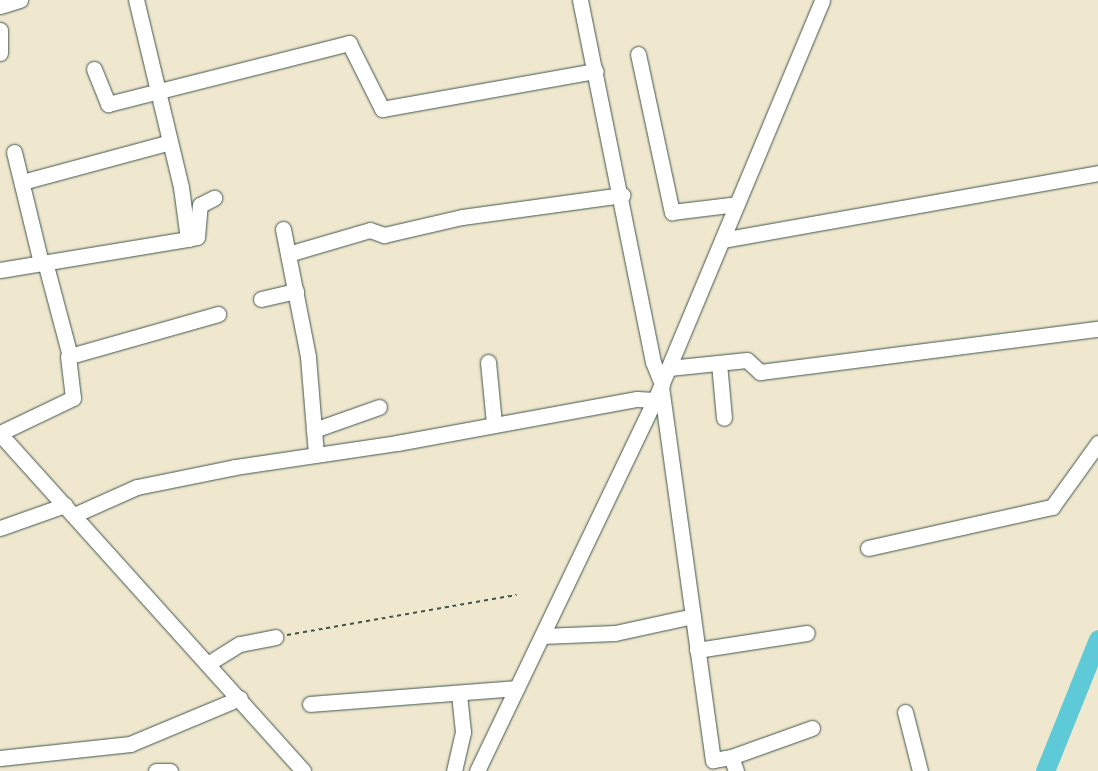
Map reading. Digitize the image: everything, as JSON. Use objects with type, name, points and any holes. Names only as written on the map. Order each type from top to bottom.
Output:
[{"type":"street","points":[[0,6],[20,0]]},
{"type":"street","points":[[136,0],[170,142],[188,239]]},
{"type":"street","points":[[580,0],[623,194],[659,390],[713,760],[734,764],[812,728]]},
{"type":"street","points":[[477,771],[669,368],[822,0]]},
{"type":"street","points":[[0,30],[4,51],[0,53]]},
{"type":"street","points":[[94,69],[108,104],[346,43],[352,45],[382,109],[596,71]]},
{"type":"street","points":[[638,54],[672,212],[737,204]]},
{"type":"street","points":[[22,182],[170,142]]},
{"type":"street","points":[[14,152],[68,356],[74,398],[0,433],[209,663],[303,771]]},
{"type":"street","points":[[722,240],[1098,173]]},
{"type":"street","points":[[288,254],[370,230],[384,235],[462,217],[623,194]]},
{"type":"street","points":[[0,270],[196,237],[200,205],[214,198]]},
{"type":"street","points":[[283,229],[296,291],[316,455]]},
{"type":"street","points":[[261,299],[296,291]]},
{"type":"street","points":[[68,356],[218,314]]},
{"type":"street","points":[[669,368],[749,360],[760,372],[1098,329]]},
{"type":"street","points":[[488,362],[494,423]]},
{"type":"street","points":[[720,363],[724,418]]},
{"type":"street","points":[[0,528],[69,510],[137,487],[637,399],[659,390]]},
{"type":"street","points":[[314,430],[379,407]]},
{"type":"street","points":[[868,548],[1052,507],[1098,443]]},
{"type":"street","points":[[542,636],[615,633],[693,616]]},
{"type":"street","points":[[697,650],[807,633]]},
{"type":"street","points":[[209,663],[240,644],[275,637]]},
{"type":"street","points":[[310,704],[516,688]]},
{"type":"street","points":[[454,771],[463,732],[459,693]]},
{"type":"street","points":[[0,758],[130,744],[240,698]]},
{"type":"street","points":[[905,712],[920,771]]},
{"type":"street","points":[[156,771],[170,771]]},
{"type":"path","points":[[275,637],[517,595]]},
{"type":"waterway","points":[[1045,771],[1098,639]]}]
